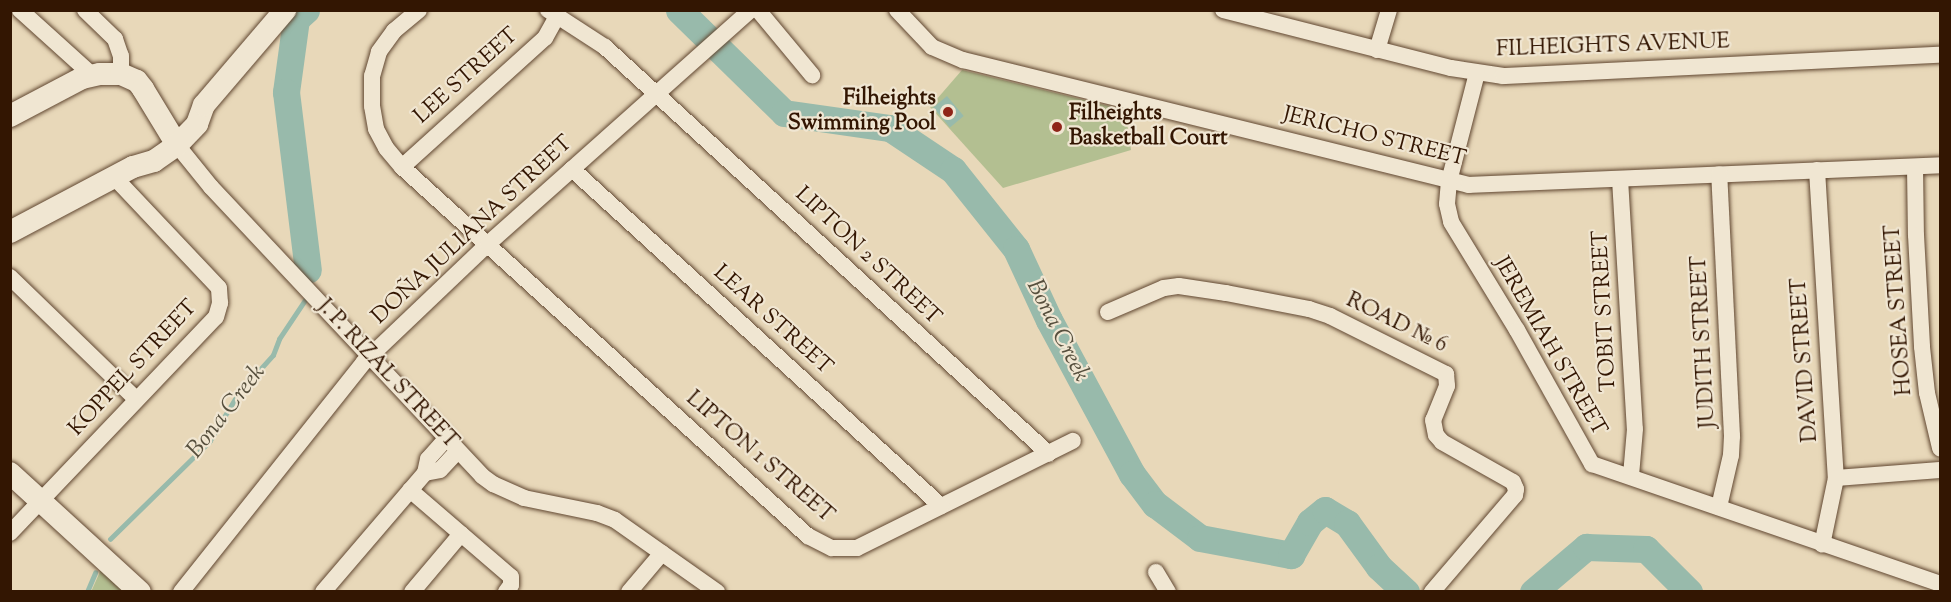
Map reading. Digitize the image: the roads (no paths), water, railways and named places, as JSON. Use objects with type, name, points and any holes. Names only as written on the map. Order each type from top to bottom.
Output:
[{"type":"street","points":[[20,10],[92,75]]},
{"type":"street","points":[[10,116],[70,83],[92,75],[121,74],[121,56],[115,39],[85,10]]},
{"type":"street","name":"LIPTON 1 STREET","points":[[419,10],[394,31],[380,52],[372,76],[372,106],[376,129],[386,148],[402,167],[808,536],[832,548],[857,548],[1073,441]]},
{"type":"street","name":"DOÑA JULIANA STREET","points":[[181,591],[372,355],[488,244],[751,10]]},
{"type":"street","points":[[758,10],[812,75]]},
{"type":"street","name":"JERICHO STREET","points":[[897,10],[932,47],[963,60],[1449,181],[1497,185],[1941,165]]},
{"type":"street","name":"FILHEIGHTS AVENUE","points":[[1223,10],[1276,16],[1377,50],[1477,73],[1527,76],[1941,55]]},
{"type":"street","points":[[1377,50],[1389,10]]},
{"type":"street","points":[[10,232],[124,172],[147,149],[173,139],[185,116],[204,105],[282,13]]},
{"type":"street","name":"LEE STREET","points":[[402,167],[544,38],[553,13]]},
{"type":"street","name":"LIPTON 2 STREET","points":[[553,13],[605,47],[1048,454]]},
{"type":"street","name":"JEREMIAH STREET","points":[[1477,73],[1449,181],[1447,204],[1451,222],[1592,464],[1822,545],[1941,584]]},
{"type":"street","name":"J. P. RIZAL STREET","points":[[121,74],[136,81],[143,89],[173,139],[218,195],[372,355],[452,445],[488,480],[507,492],[615,520],[717,591]]},
{"type":"street","name":"HOSEA STREET","points":[[1915,167],[1922,347],[1927,393],[1941,448]]},
{"type":"street","name":"LEAR STREET","points":[[572,169],[941,506]]},
{"type":"street","name":"DAVID STREET","points":[[1817,171],[1836,478],[1822,545]]},
{"type":"street","name":"KOPPEL STREET","points":[[10,533],[216,317],[220,303],[219,288],[124,172]]},
{"type":"street","name":"JUDITH STREET","points":[[1719,174],[1732,436],[1731,454],[1719,507]]},
{"type":"street","name":"TOBIT STREET","points":[[1620,179],[1635,429],[1631,476]]},
{"type":"street","points":[[10,277],[136,399]]},
{"type":"street","name":"ROAD № 6","points":[[1108,312],[1149,294],[1172,287],[1194,287],[1302,308],[1330,316],[1367,332],[1446,374],[1447,386],[1433,420],[1436,435],[1442,442],[1514,482],[1516,489],[1515,495],[1434,589]]},
{"type":"street","points":[[323,591],[425,473],[440,470],[452,445]]},
{"type":"street","points":[[1836,478],[1941,470]]},
{"type":"street","points":[[10,473],[140,591]]},
{"type":"street","points":[[410,490],[511,577],[511,585],[506,591]]},
{"type":"street","points":[[412,591],[461,534]]},
{"type":"street","points":[[629,591],[662,553]]},
{"type":"street","points":[[1156,572],[1168,591]]},
{"type":"waterway","name":"Bona Creek","points":[[306,10],[296,19],[286,92],[308,270]]},
{"type":"waterway","name":"Bona Creek","points":[[679,10],[784,113],[890,128],[953,170],[1016,249],[1049,320],[1132,474],[1155,504],[1200,538],[1291,555],[1310,522],[1325,510],[1347,523],[1379,567],[1406,592]]},
{"type":"waterway","name":"Bona Creek","points":[[110,539],[209,442],[238,394],[273,355],[279,339],[305,300]]},
{"type":"waterway","name":"Bona Creek","points":[[1533,592],[1586,547],[1646,549],[1689,592]]},
{"type":"waterway","name":"Bona Creek","points":[[87,592],[95,573]]},
{"type":"place","name":"Filheights Swimming Pool","points":[[948,112]]},
{"type":"place","name":"Filheights Basketball Court","points":[[1057,127]]}]
